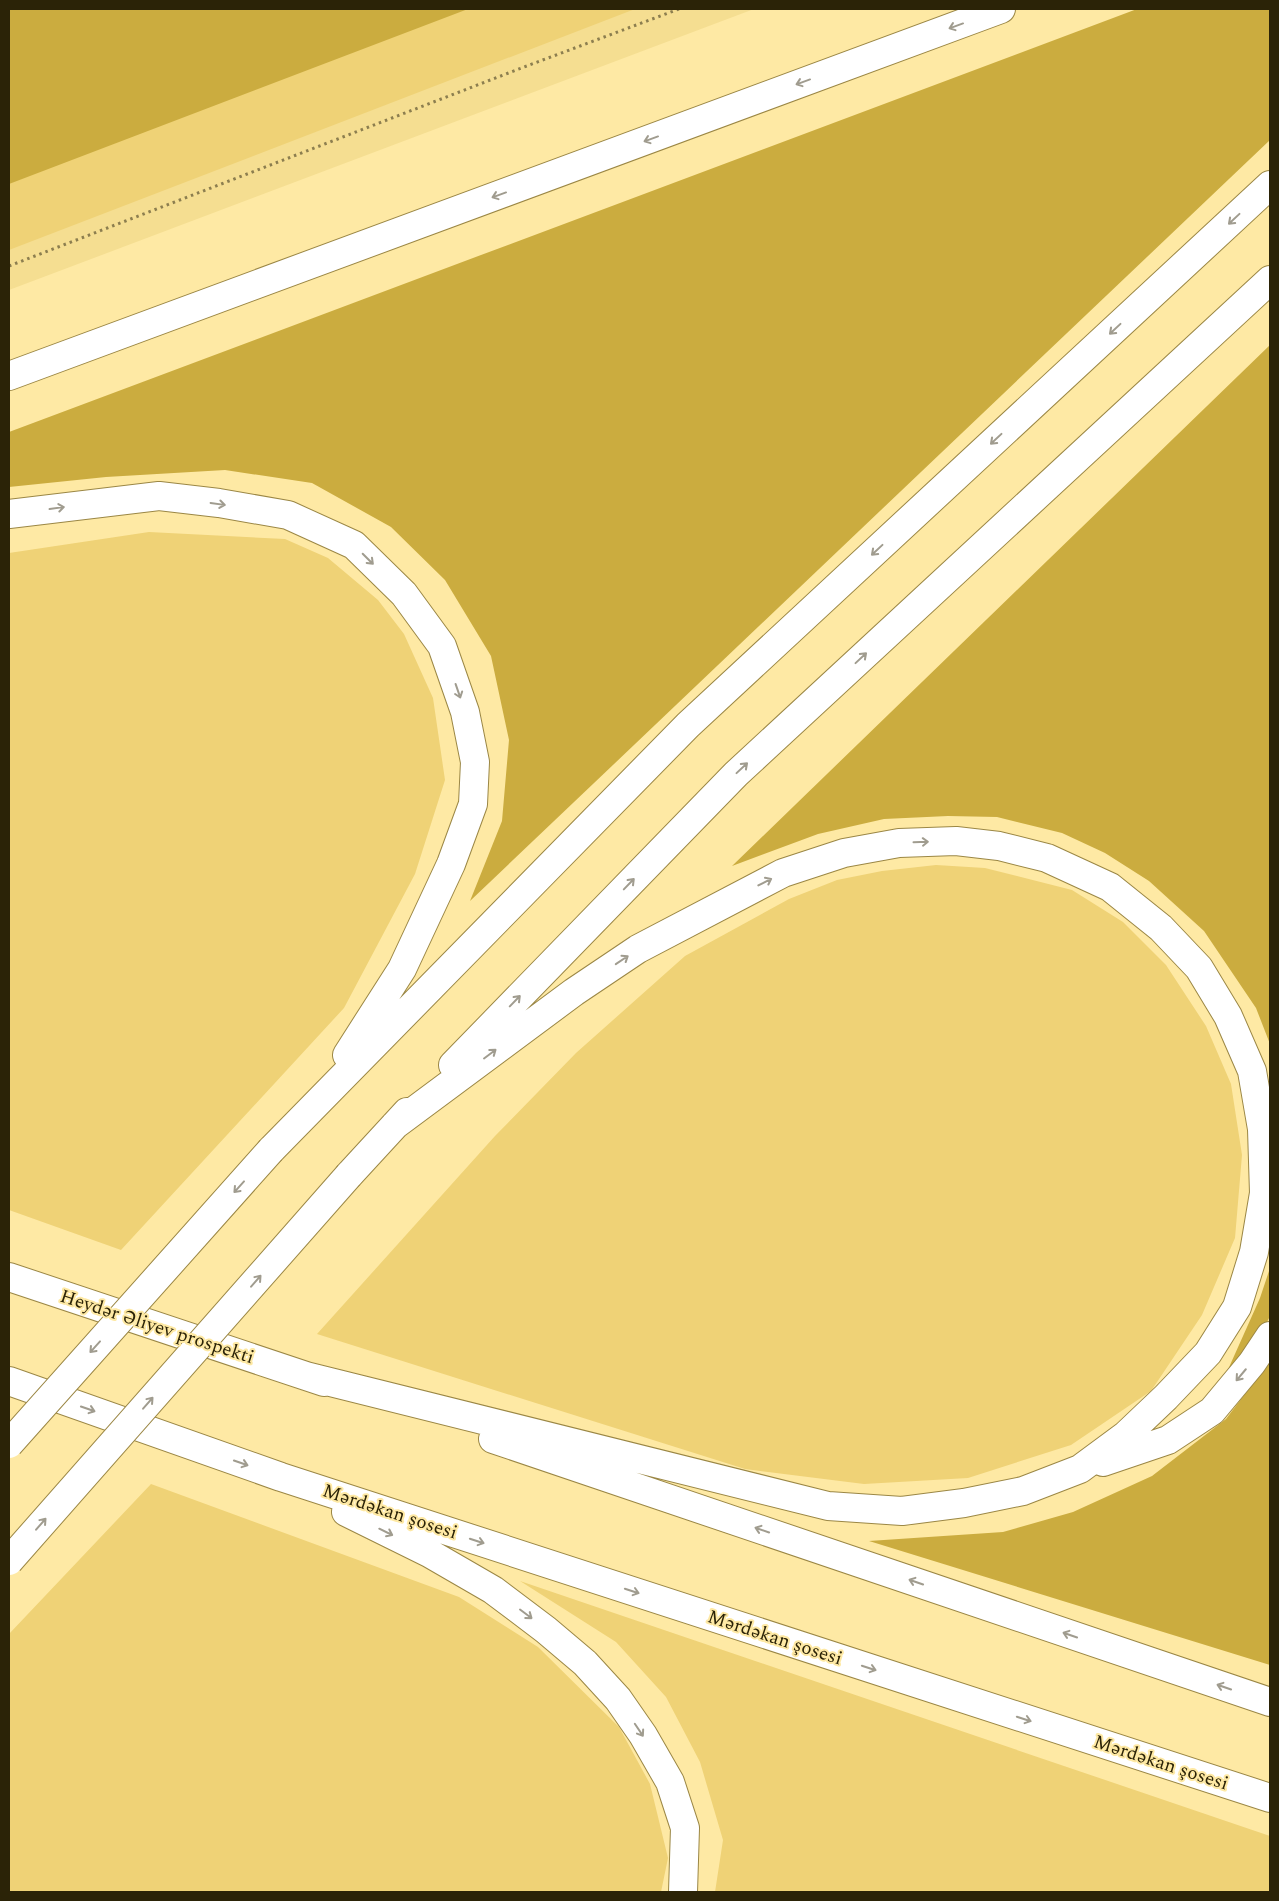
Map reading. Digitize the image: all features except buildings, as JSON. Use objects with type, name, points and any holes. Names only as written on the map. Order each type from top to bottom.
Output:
[{"type":"highway","points":[[9,376],[1001,9]]},
{"type":"highway","points":[[9,1444],[271,1150],[688,725],[1270,185]]},
{"type":"highway","points":[[9,1561],[395,1125],[736,774],[1270,280]]},
{"type":"highway","points":[[9,514],[159,496],[288,515],[354,545],[404,594],[442,646],[465,712],[475,762],[473,804],[451,864],[402,969],[319,1100]]},
{"type":"highway","points":[[395,1125],[574,992],[638,949],[782,873],[854,851],[899,843],[956,841],[999,846],[1047,858],[1110,887],[1161,928],[1199,968],[1228,1016],[1252,1071],[1262,1129],[1264,1193],[1254,1252],[1237,1307],[1208,1353],[1126,1435],[1080,1469]]},
{"type":"highway","points":[[9,1264],[78,1301]]},
{"type":"highway","name":"Heydər Əliyev prospekti","points":[[9,1277],[306,1376]]},
{"type":"highway","points":[[306,1376],[828,1506],[902,1511],[964,1503],[1023,1492],[1080,1469],[1168,1440],[1212,1410],[1252,1363],[1270,1336]]},
{"type":"highway","points":[[306,1376],[1270,1702]]},
{"type":"highway","points":[[9,1381],[281,1477],[429,1554],[493,1590],[546,1630],[585,1663],[618,1699],[643,1735],[670,1782],[685,1828],[683,1892]]},
{"type":"highway","name":"Mərdəkan şosesi","points":[[281,1477],[1270,1798]]},
{"type":"path","points":[[9,266],[515,70],[679,9]]},
{"type":"shaded area","points":[[9,9],[754,9],[9,290]]},
{"type":"shaded area","points":[[9,9],[635,9],[9,250]]},
{"type":"shaded area","points":[[9,9],[468,9],[9,184]]},
{"type":"shaded area","points":[[1137,9],[1270,9],[1270,140],[470,901],[502,821],[509,740],[491,656],[445,580],[391,527],[312,483],[225,470],[106,477],[9,487],[9,432]]},
{"type":"shaded area","points":[[1270,345],[1270,1044],[1256,1008],[1204,931],[1149,881],[1105,853],[1062,833],[997,817],[948,816],[884,819],[818,834],[732,866]]},
{"type":"shaded area","points":[[149,532],[285,539],[328,558],[378,600],[404,634],[433,698],[445,780],[415,874],[344,1008],[121,1250],[9,1210],[9,553]]},
{"type":"shaded area","points":[[936,865],[985,868],[1072,890],[1123,922],[1166,965],[1206,1026],[1231,1084],[1242,1155],[1235,1238],[1202,1315],[1151,1391],[1071,1445],[968,1478],[864,1484],[745,1469],[317,1334],[495,1136],[576,1053],[685,956],[789,899],[837,880],[882,871]]},
{"type":"shaded area","points":[[1270,1268],[1270,1316],[1264,1328],[1222,1383],[1260,1298]]},
{"type":"shaded area","points":[[1270,1361],[1270,1665],[869,1541],[1003,1532],[1073,1512],[1152,1476],[1226,1419]]},
{"type":"shaded area","points":[[151,1484],[459,1597],[538,1647],[619,1727],[650,1784],[668,1858],[661,1892],[9,1892],[9,1634]]},
{"type":"shaded area","points":[[520,1581],[1270,1836],[1270,1892],[715,1892],[723,1840],[700,1762],[666,1697],[616,1642]]}]
